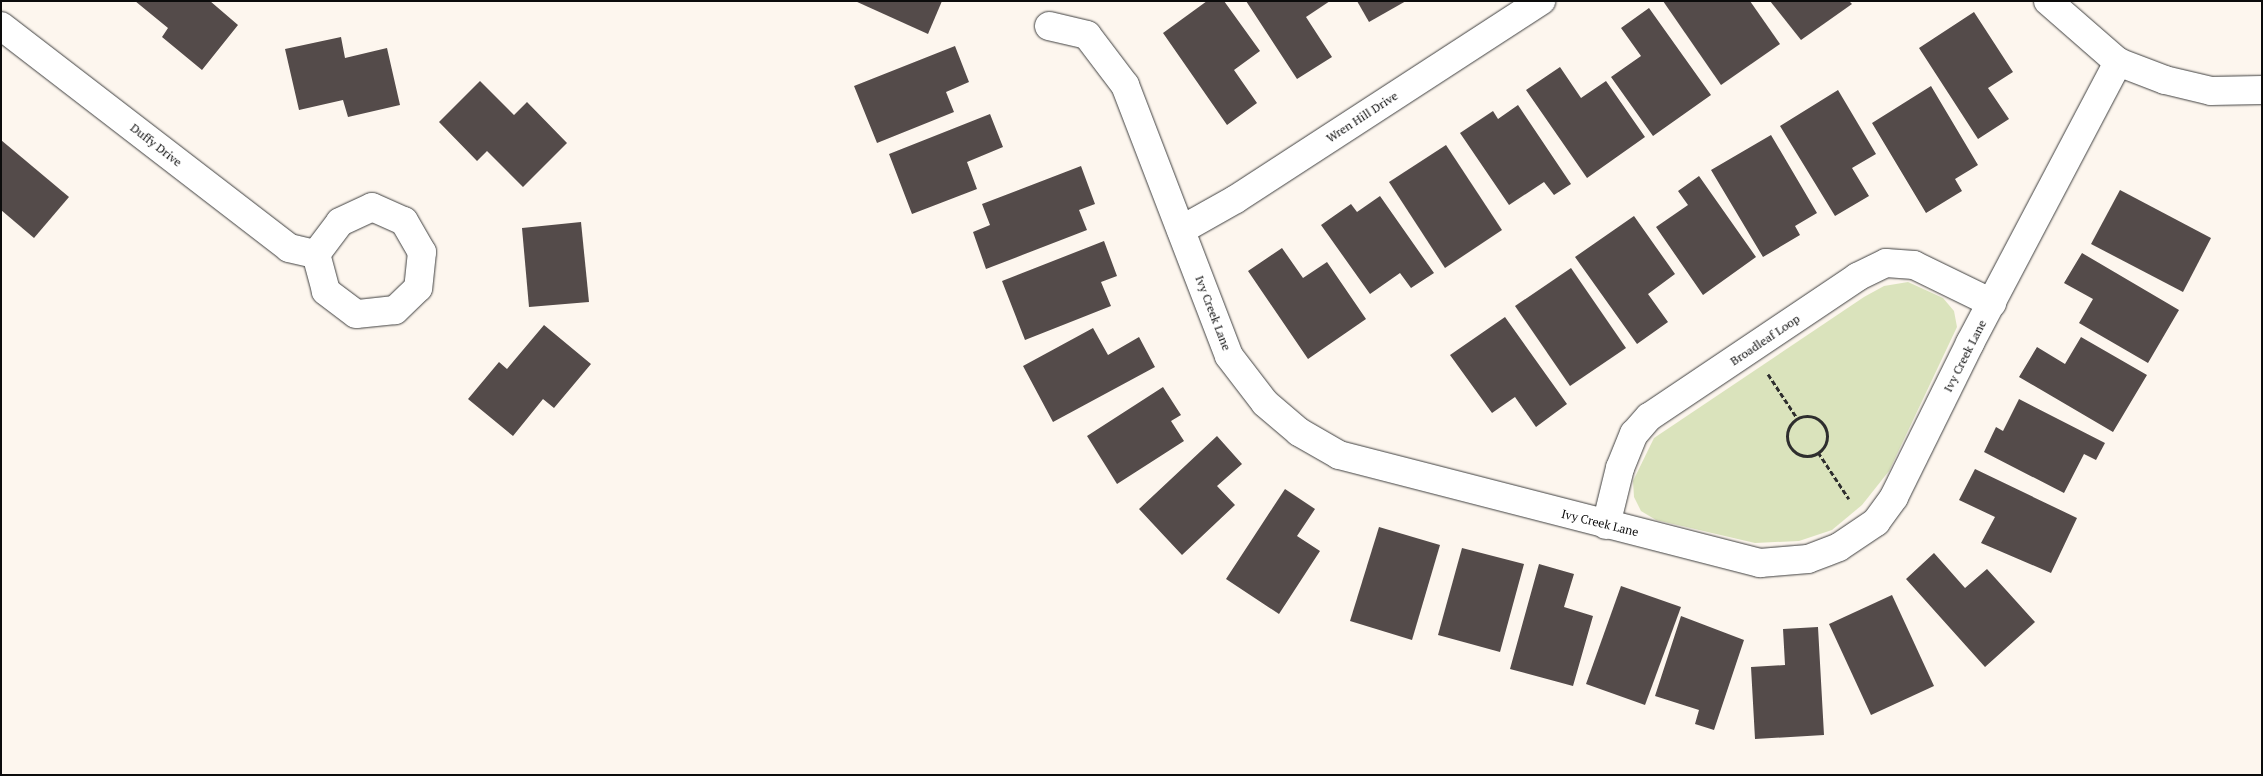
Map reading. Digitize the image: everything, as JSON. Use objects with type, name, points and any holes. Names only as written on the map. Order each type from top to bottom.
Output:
[{"type":"street","name":"Wren Hill Drive","points":[[1181,230],[1236,199],[1541,1]]},
{"type":"street","points":[[2048,1],[2118,62],[2165,80],[2211,91],[2262,90]]},
{"type":"street","name":"Duffy Drive","points":[[1,26],[289,248],[316,254]]},
{"type":"street","name":"Ivy Creek Lane","points":[[1049,26],[1088,35],[1124,85],[1229,356],[1265,403],[1299,432],[1339,455],[1760,563],[1808,559],[1839,547],[1876,522],[1894,497],[1992,303],[2118,62]]},
{"type":"street","name":"Broadleaf Loop","points":[[1606,525],[1620,468],[1634,434],[1649,417],[1858,277],[1886,263],[1914,265],[1992,303]]},
{"type":"path","points":[[1768,373],[1797,418]]},
{"type":"path","points":[[1813,416],[1824,424],[1826,442],[1818,452],[1798,454],[1788,444],[1787,430],[1797,418],[1813,416]]},
{"type":"path","points":[[1818,452],[1850,499]]},
{"type":"green space","points":[[1908,282],[1943,298],[1954,311],[1957,327],[1889,471],[1862,505],[1832,530],[1799,541],[1755,543],[1656,520],[1641,511],[1634,497],[1633,481],[1654,438],[1864,297],[1884,286]]},
{"type":"building","points":[[135,1],[210,1],[238,25],[202,70],[162,37],[168,28]]},
{"type":"building","points":[[855,1],[942,1],[928,34]]},
{"type":"building","points":[[1207,1],[1224,1],[1260,51],[1234,70],[1257,103],[1227,125],[1163,33]]},
{"type":"building","points":[[1246,1],[1330,1],[1306,17],[1332,57],[1297,79]]},
{"type":"building","points":[[1357,1],[1406,1],[1369,22]]},
{"type":"building","points":[[1663,1],[1750,1],[1780,44],[1721,85]]},
{"type":"building","points":[[1770,1],[1849,1],[1852,4],[1801,40]]},
{"type":"building","points":[[1649,8],[1711,95],[1653,136],[1611,77],[1641,56],[1621,28]]},
{"type":"building","points":[[1974,12],[2013,72],[1988,88],[2009,119],[1978,139],[1919,48]]},
{"type":"building","points":[[341,37],[345,58],[387,48],[400,105],[348,117],[343,100],[299,110],[285,49]]},
{"type":"building","points":[[955,46],[969,82],[946,92],[954,112],[877,143],[854,86]]},
{"type":"building","points":[[1560,67],[1581,98],[1606,81],[1645,137],[1587,178],[1526,90]]},
{"type":"building","points":[[480,81],[514,115],[527,102],[567,143],[523,187],[487,151],[477,161],[439,122]]},
{"type":"building","points":[[1931,86],[1978,165],[1955,179],[1962,191],[1926,213],[1872,123]]},
{"type":"building","points":[[1838,90],[1876,154],[1852,168],[1869,196],[1835,216],[1780,126]]},
{"type":"building","points":[[1518,105],[1571,184],[1554,195],[1544,182],[1509,205],[1460,133],[1493,111],[1498,119]]},
{"type":"building","points":[[990,114],[1003,147],[967,162],[977,189],[912,214],[889,154]]},
{"type":"building","points":[[1771,135],[1817,213],[1795,226],[1800,235],[1763,257],[1711,170]]},
{"type":"building","points":[[1,140],[69,197],[34,238],[1,210]]},
{"type":"building","points":[[1446,145],[1502,230],[1445,268],[1389,182]]},
{"type":"building","points":[[1081,166],[1095,204],[1079,210],[1087,230],[986,269],[973,232],[990,225],[982,204]]},
{"type":"building","points":[[1699,176],[1756,257],[1703,295],[1656,227],[1688,205],[1678,191]]},
{"type":"building","points":[[2120,190],[2211,238],[2183,292],[2091,244]]},
{"type":"building","points":[[1380,196],[1434,273],[1411,288],[1400,273],[1370,294],[1321,225],[1351,204],[1357,212]]},
{"type":"building","points":[[1634,216],[1675,274],[1648,294],[1668,322],[1637,344],[1575,257]]},
{"type":"building","points":[[581,222],[589,302],[529,307],[522,228]]},
{"type":"building","points":[[1104,241],[1117,276],[1101,282],[1111,306],[1025,340],[1002,281]]},
{"type":"building","points":[[1282,248],[1303,278],[1327,262],[1366,319],[1308,359],[1248,271]]},
{"type":"building","points":[[2082,253],[2179,310],[2148,363],[2079,323],[2093,299],[2064,283]]},
{"type":"building","points":[[1571,268],[1626,348],[1570,386],[1515,306]]},
{"type":"building","points":[[1505,317],[1567,404],[1536,427],[1515,397],[1492,413],[1450,355]]},
{"type":"building","points":[[544,325],[591,364],[554,408],[543,399],[513,436],[468,399],[499,362],[507,369]]},
{"type":"building","points":[[1093,328],[1108,355],[1139,337],[1155,367],[1053,422],[1023,366]]},
{"type":"building","points":[[2081,337],[2147,375],[2113,432],[2019,377],[2037,347],[2065,364]]},
{"type":"building","points":[[1163,387],[1181,415],[1171,421],[1184,441],[1117,484],[1087,436]]},
{"type":"building","points":[[2019,399],[2105,443],[2096,460],[2084,454],[2064,493],[1984,452],[1996,427],[2003,431]]},
{"type":"building","points":[[1217,436],[1242,464],[1217,486],[1235,505],[1182,555],[1139,509]]},
{"type":"building","points":[[1975,469],[2077,518],[2051,573],[1981,543],[1995,517],[1959,500]]},
{"type":"building","points":[[1285,489],[1315,509],[1297,536],[1320,551],[1279,614],[1226,579]]},
{"type":"building","points":[[1379,527],[1440,545],[1412,640],[1350,621]]},
{"type":"building","points":[[1462,548],[1524,564],[1500,652],[1438,635]]},
{"type":"building","points":[[1934,553],[1965,588],[1987,569],[2035,622],[1985,667],[1906,579]]},
{"type":"building","points":[[1539,564],[1574,574],[1564,607],[1593,616],[1573,686],[1510,669]]},
{"type":"building","points":[[1621,586],[1681,607],[1645,705],[1586,684]]},
{"type":"building","points":[[1892,595],[1934,686],[1871,715],[1829,624]]},
{"type":"building","points":[[1681,616],[1744,640],[1714,730],[1695,724],[1699,710],[1655,696]]},
{"type":"building","points":[[1818,627],[1824,735],[1755,739],[1751,667],[1785,665],[1783,629]]}]
